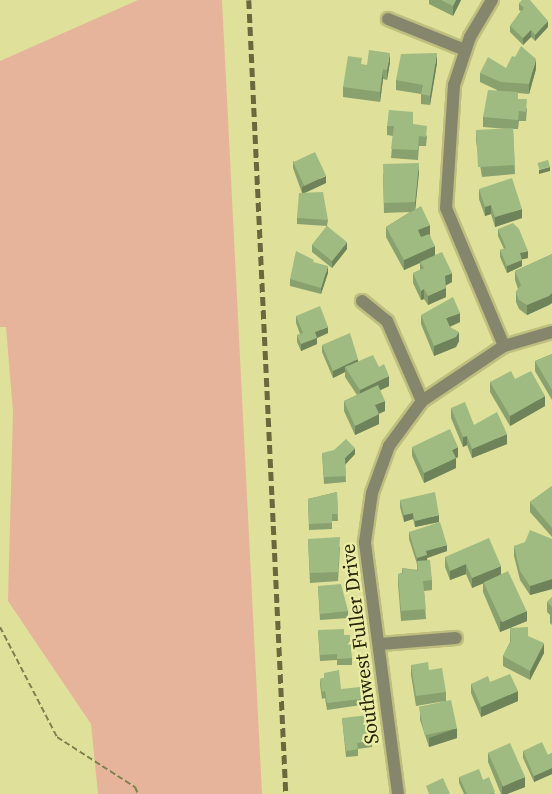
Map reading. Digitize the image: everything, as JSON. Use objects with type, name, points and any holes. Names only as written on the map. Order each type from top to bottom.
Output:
[{"type":"street","points":[[492,0],[465,50],[454,85],[446,208],[504,346]]},
{"type":"street","points":[[388,19],[465,50]]},
{"type":"street","points":[[362,301],[387,321],[422,401]]},
{"type":"street","name":"Southwest Fuller Drive","points":[[398,794],[365,542],[372,493],[388,446],[422,401],[504,346],[552,332]]},
{"type":"street","points":[[380,644],[456,639]]},
{"type":"path","points":[[0,627],[57,736],[135,787],[138,794]]},
{"type":"shaded area","points":[[138,0],[222,0],[262,794],[98,794],[91,724],[8,601],[13,412],[6,327],[0,327],[0,61]]},
{"type":"building","points":[[441,0],[456,0],[453,6]]},
{"type":"building","points":[[522,0],[530,0],[548,21],[535,35],[531,30],[523,38],[510,26],[524,8],[519,3]]},
{"type":"building","points":[[521,46],[536,59],[529,84],[501,82],[480,73],[488,57],[506,68],[512,56],[515,57]]},
{"type":"building","points":[[369,50],[390,53],[387,70],[383,69],[380,92],[343,87],[348,56],[362,58],[361,64],[367,65]]},
{"type":"building","points":[[437,53],[430,96],[421,94],[423,85],[396,80],[401,54]]},
{"type":"building","points":[[488,90],[518,92],[518,99],[527,99],[526,112],[519,111],[518,120],[483,117]]},
{"type":"building","points":[[389,110],[413,112],[413,124],[427,126],[426,137],[419,136],[418,150],[391,149],[394,126],[387,126]]},
{"type":"building","points":[[513,128],[515,165],[478,167],[476,130]]},
{"type":"building","points":[[315,152],[326,176],[304,186],[293,162]]},
{"type":"building","points":[[548,160],[550,167],[539,170],[537,163]]},
{"type":"building","points":[[419,163],[415,202],[384,203],[383,164]]},
{"type":"building","points":[[512,178],[522,209],[495,217],[491,205],[485,207],[479,189]]},
{"type":"building","points":[[323,192],[328,220],[297,218],[299,193]]},
{"type":"building","points":[[421,206],[430,225],[418,230],[421,237],[429,234],[435,246],[404,260],[386,227]]},
{"type":"building","points":[[513,223],[519,229],[528,251],[520,253],[522,260],[507,266],[500,250],[506,248],[498,229]]},
{"type":"building","points":[[327,226],[347,242],[332,261],[312,245]]},
{"type":"building","points":[[296,251],[314,260],[313,262],[328,266],[321,288],[290,279]]},
{"type":"building","points":[[442,252],[452,273],[445,276],[446,288],[428,296],[424,289],[421,291],[413,273],[424,268],[420,262]]},
{"type":"building","points":[[552,254],[552,293],[527,305],[519,300],[516,292],[521,285],[515,271]]},
{"type":"building","points":[[453,297],[460,313],[446,318],[450,327],[459,332],[456,337],[434,346],[421,315]]},
{"type":"building","points":[[320,306],[328,327],[315,332],[317,338],[301,344],[297,335],[303,333],[296,316]]},
{"type":"building","points":[[350,333],[358,359],[333,371],[322,345]]},
{"type":"building","points":[[552,354],[552,390],[535,361]]},
{"type":"building","points":[[373,355],[379,367],[384,364],[389,376],[360,390],[345,367]]},
{"type":"building","points":[[511,371],[515,379],[531,371],[545,396],[510,416],[490,382]]},
{"type":"building","points":[[378,385],[385,401],[375,405],[379,414],[355,426],[344,401]]},
{"type":"building","points":[[465,402],[474,425],[497,412],[507,434],[472,449],[467,436],[463,437],[451,408]]},
{"type":"building","points":[[450,429],[458,447],[452,450],[456,458],[424,473],[412,447]]},
{"type":"building","points":[[346,439],[355,448],[345,458],[346,476],[324,477],[322,453],[334,450]]},
{"type":"building","points":[[552,486],[552,528],[530,502]]},
{"type":"building","points":[[337,492],[338,514],[332,514],[332,523],[309,524],[308,499]]},
{"type":"building","points":[[435,492],[439,515],[415,521],[413,513],[404,515],[400,500]]},
{"type":"building","points":[[440,522],[447,545],[426,551],[427,555],[417,558],[409,532]]},
{"type":"building","points":[[530,530],[552,539],[552,579],[530,586],[520,571],[514,546],[525,542]]},
{"type":"building","points":[[340,537],[338,572],[310,573],[308,539]]},
{"type":"building","points":[[489,538],[501,566],[472,578],[466,564],[450,571],[445,557]]},
{"type":"building","points":[[430,560],[432,580],[423,581],[426,609],[401,611],[398,574],[403,573],[402,568],[418,571],[417,561]]},
{"type":"building","points":[[508,571],[527,611],[502,622],[484,582]]},
{"type":"building","points":[[341,584],[348,611],[320,614],[318,586]]},
{"type":"building","points":[[552,597],[552,607],[547,602]]},
{"type":"building","points":[[528,627],[528,636],[544,643],[530,671],[503,656],[511,641],[510,628]]},
{"type":"building","points":[[344,629],[344,635],[350,635],[352,658],[337,659],[337,654],[320,655],[318,630]]},
{"type":"building","points":[[428,662],[429,670],[442,668],[446,692],[416,696],[411,665]]},
{"type":"building","points":[[339,670],[341,689],[360,687],[361,699],[327,703],[320,679],[324,678],[324,673]]},
{"type":"building","points":[[510,674],[518,691],[481,707],[471,684],[488,676],[490,682]]},
{"type":"building","points":[[451,700],[457,728],[425,735],[419,707]]},
{"type":"building","points":[[369,715],[372,741],[357,743],[358,749],[346,751],[342,718]]},
{"type":"building","points":[[542,742],[548,755],[552,753],[552,768],[534,776],[523,751]]},
{"type":"building","points":[[510,743],[525,777],[503,787],[488,753]]},
{"type":"building","points":[[479,769],[483,780],[489,777],[495,792],[467,794],[459,777]]},
{"type":"building","points":[[443,778],[450,794],[429,794],[426,786]]},
{"type":"railway","points":[[249,0],[286,794]]}]
